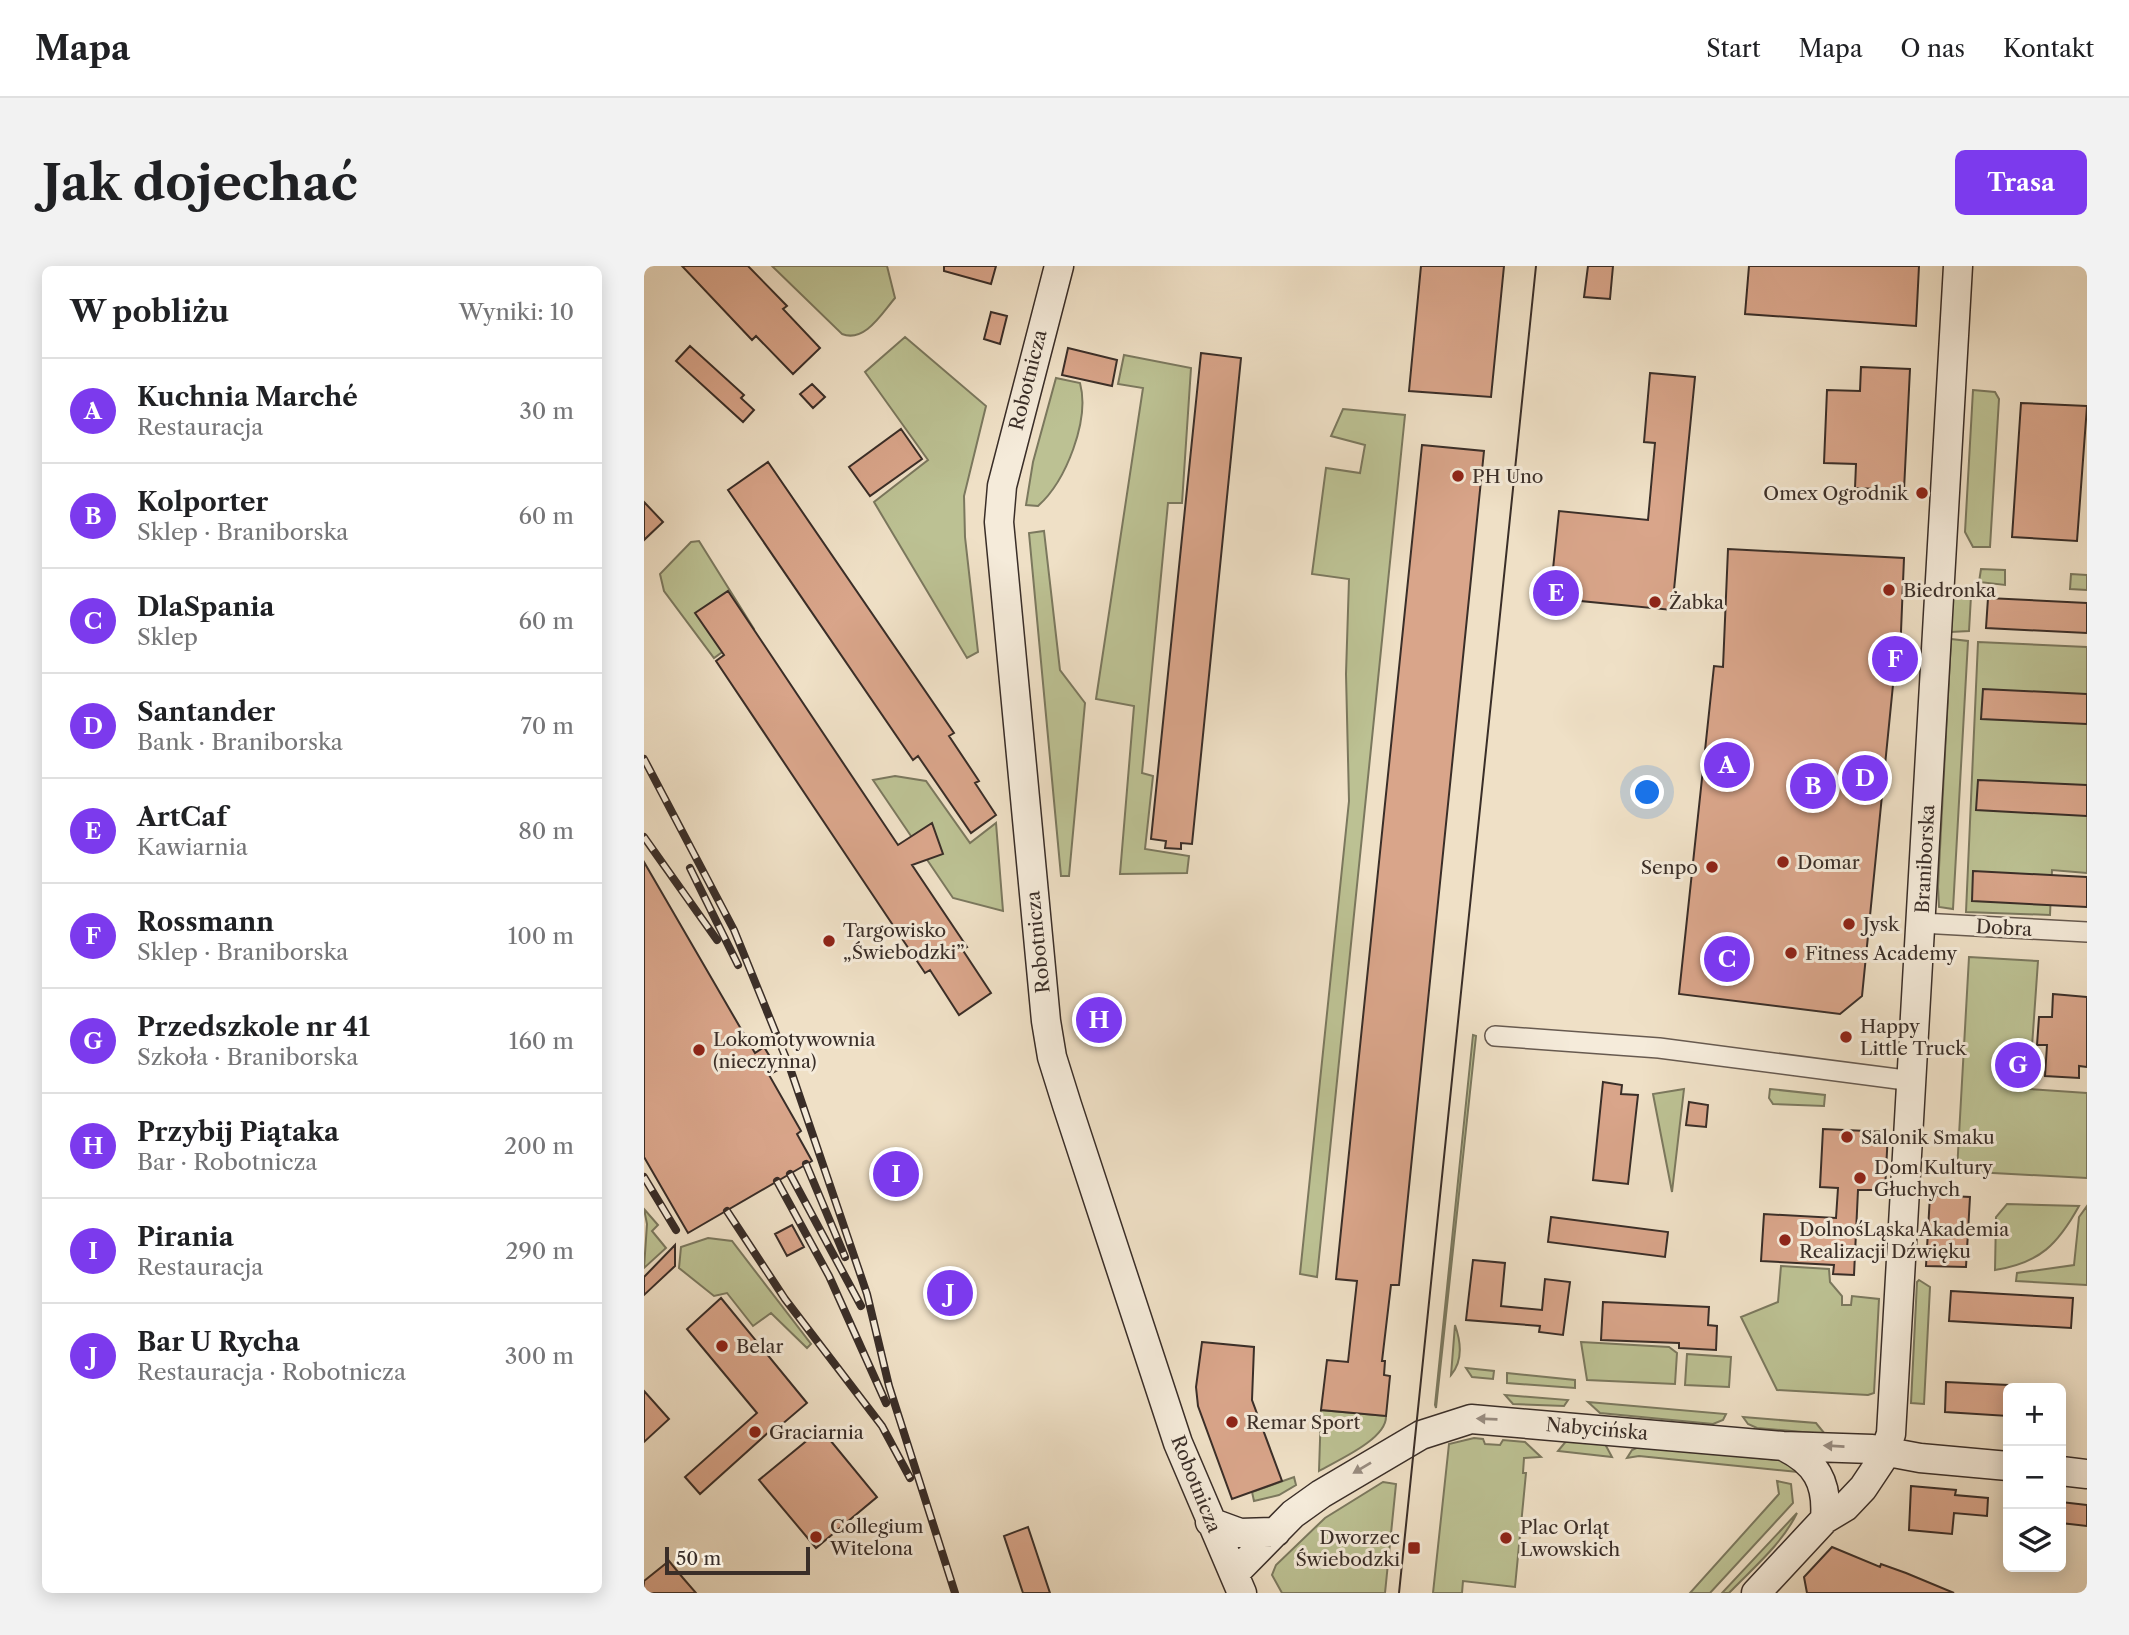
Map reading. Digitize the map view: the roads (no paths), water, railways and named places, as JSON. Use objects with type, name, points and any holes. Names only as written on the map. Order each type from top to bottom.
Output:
[{"type":"street","name":"Robotnicza","points":[[1059,266],[1002,486],[999,522],[1046,1021],[1052,1057],[1178,1443],[1238,1584]]},
{"type":"street","name":"Braniborska","points":[[1886,1452],[1896,1386],[1958,266]]},
{"type":"street","name":"Dobra","points":[[1921,923],[2087,932]]},
{"type":"street","points":[[1495,1036],[1648,1046],[1913,1081]]},
{"type":"street","name":"Nabycińska","points":[[1238,1584],[1276,1532],[1293,1514],[1352,1474],[1421,1434],[1457,1421],[1488,1419],[1783,1446],[1842,1447],[2003,1466]]},
{"type":"street","points":[[1783,1446],[1811,1462],[1818,1473],[1826,1498],[1825,1519]]},
{"type":"street","points":[[1765,1590],[1825,1519],[1845,1507],[1863,1488],[1886,1452]]},
{"type":"street","points":[[2066,1472],[2087,1474]]},
{"type":"street","points":[[1210,1522],[1240,1533],[1276,1532]]},
{"type":"tram line","points":[[1399,1593],[1536,266]]},
{"type":"railway","points":[[644,759],[734,930],[790,1068],[867,1294],[889,1386],[955,1593]]},
{"type":"railway","points":[[644,837],[717,940]]},
{"type":"railway","points":[[690,868],[738,965]]},
{"type":"railway","points":[[806,1164],[845,1257]]},
{"type":"railway","points":[[790,1174],[861,1306]]},
{"type":"railway","points":[[644,1177],[676,1230]]},
{"type":"railway","points":[[777,1181],[829,1276],[886,1403]]},
{"type":"railway","points":[[727,1211],[785,1299],[882,1426],[910,1478]]},
{"type":"place","name":"PH Uno","points":[[1458,476]]},
{"type":"place","name":"Omex Ogrodnik","points":[[1922,493]]},
{"type":"place","name":"Biedronka","points":[[1889,590]]},
{"type":"place","name":"ArtCaf","points":[[1556,593]]},
{"type":"place","name":"Żabka","points":[[1655,602]]},
{"type":"place","name":"Rossmann","points":[[1895,659]]},
{"type":"place","name":"Kuchnia Marché","points":[[1727,765]]},
{"type":"place","name":"Santander","points":[[1865,778]]},
{"type":"place","name":"Kolporter","points":[[1813,786]]},
{"type":"place","name":"Domar","points":[[1783,862]]},
{"type":"place","name":"Senpo","points":[[1712,867]]},
{"type":"place","name":"Jysk","points":[[1849,924]]},
{"type":"place","name":"Targowisko „Świebodzki”","points":[[829,941]]},
{"type":"place","name":"Fitness Academy","points":[[1791,953]]},
{"type":"place","name":"DlaSpania","points":[[1727,959]]},
{"type":"place","name":"Przybij Piątaka","points":[[1099,1020]]},
{"type":"place","name":"Happy Little Truck","points":[[1846,1037]]},
{"type":"place","name":"Lokomotywownia (nieczynna)","points":[[699,1050]]},
{"type":"place","name":"Przedszkole nr 41","points":[[2018,1065]]},
{"type":"place","name":"Salonik Smaku","points":[[1847,1137]]},
{"type":"place","name":"Pirania","points":[[896,1174]]},
{"type":"place","name":"Dom Kultury Głuchych","points":[[1860,1178]]},
{"type":"place","name":"DolnośLąska Akademia Realizacji Dźwięku","points":[[1785,1240]]},
{"type":"place","name":"Bar U Rycha","points":[[950,1293]]},
{"type":"place","name":"Belar","points":[[722,1346]]},
{"type":"place","name":"Remar Sport","points":[[1232,1422]]},
{"type":"place","name":"Graciarnia","points":[[755,1432]]},
{"type":"place","name":"Collegium Witelona","points":[[816,1537]]},
{"type":"place","name":"Plac Orląt Lwowskich","points":[[1506,1538]]},
{"type":"place","name":"Dworzec Świebodzki","points":[[1414,1548]]}]
